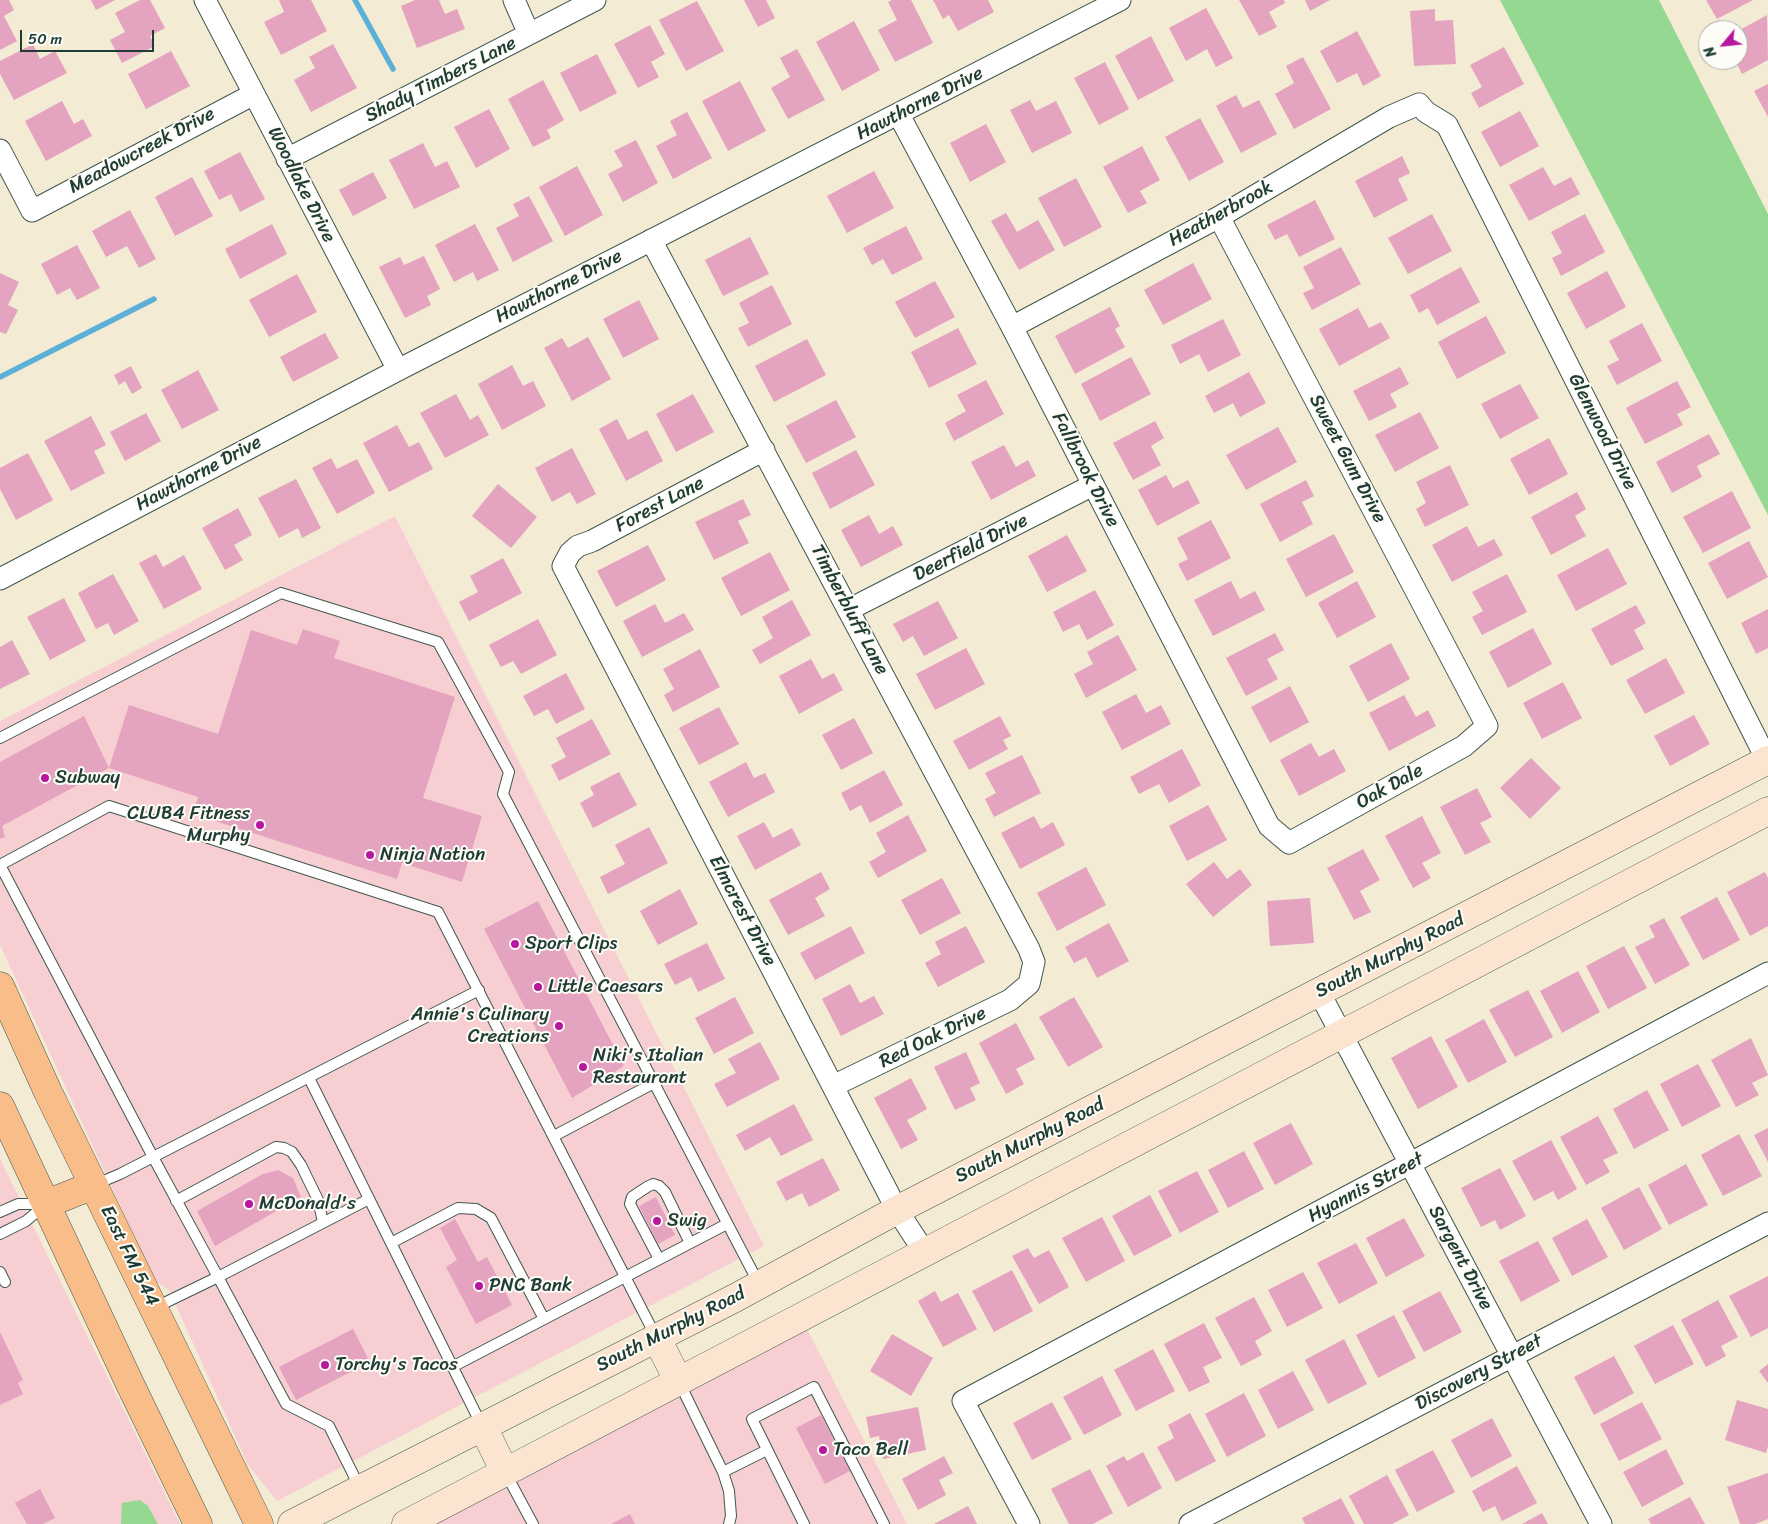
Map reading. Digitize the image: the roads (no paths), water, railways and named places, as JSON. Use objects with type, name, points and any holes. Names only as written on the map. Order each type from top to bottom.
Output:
[{"type":"main road","name":"South Murphy Road","points":[[292,1524],[656,1338],[897,1210],[1768,761]]},
{"type":"main road","points":[[416,1522],[505,1472],[678,1380],[925,1253],[1768,810]]},
{"type":"main road","name":"East FM 544","points":[[0,986],[94,1185],[259,1524]]},
{"type":"main road","points":[[0,1106],[198,1524]]},
{"type":"main road","points":[[46,1204],[94,1185]]},
{"type":"main road","points":[[656,1338],[678,1380]]},
{"type":"main road","points":[[483,1427],[505,1472]]},
{"type":"street","name":"Woodlake Drive","points":[[205,0],[398,370]]},
{"type":"street","points":[[514,0],[529,34]]},
{"type":"street","name":"Shady Timbers Lane","points":[[287,159],[595,0]]},
{"type":"street","name":"Hawthorne Drive","points":[[0,579],[398,370],[1120,0]]},
{"type":"street","name":"Meadowcreek Drive","points":[[0,150],[32,211],[254,94]]},
{"type":"street","name":"Heatherbrook","points":[[1012,327],[1219,217],[1406,108],[1419,104],[1426,112]]},
{"type":"street","name":"Glenwood Drive","points":[[1426,112],[1447,124],[1768,761]]},
{"type":"street","name":"Fallbrook Drive","points":[[898,115],[1012,327],[1269,826]]},
{"type":"street","name":"Sweet Gum Drive","points":[[1219,217],[1476,702]]},
{"type":"street","name":"Timberbluff Lane","points":[[651,240],[1030,948],[1034,962],[1030,984]]},
{"type":"street","name":"Forest Lane","points":[[563,566],[570,553],[578,546],[592,541],[764,450]]},
{"type":"street","name":"Deerfield Drive","points":[[848,610],[1093,485]]},
{"type":"street","name":"Elmcrest Drive","points":[[563,566],[897,1210],[925,1253]]},
{"type":"street","name":"Oak Dale","points":[[1269,826],[1289,843],[1464,746],[1487,726],[1476,702]]},
{"type":"street","name":"Hyannis Street","points":[[1028,1524],[963,1401],[1768,974]]},
{"type":"street","name":"Red Oak Drive","points":[[833,1086],[1010,1000],[1030,984]]},
{"type":"street","name":"Sargent Drive","points":[[1319,992],[1600,1524]]},
{"type":"street","name":"Discovery Street","points":[[1190,1524],[1768,1223]]},
{"type":"lane","points":[[0,738],[280,593],[438,642],[509,772],[503,794],[760,1284]]},
{"type":"lane","points":[[360,1489],[329,1426],[286,1404],[153,1158],[0,865],[109,806],[438,912],[656,1338]]},
{"type":"lane","points":[[94,1185],[153,1158],[479,990]]},
{"type":"lane","points":[[309,1078],[483,1427]]},
{"type":"lane","points":[[554,1136],[654,1083]]},
{"type":"lane","points":[[176,1201],[276,1147],[292,1152],[301,1165],[318,1200],[323,1222]]},
{"type":"lane","points":[[659,1259],[630,1204],[632,1196],[647,1186],[653,1184],[659,1186],[665,1192],[690,1243]]},
{"type":"lane","points":[[154,1308],[369,1199]]},
{"type":"lane","points":[[0,1212],[18,1204],[46,1204]]},
{"type":"lane","points":[[0,1234],[26,1221],[46,1204]]},
{"type":"lane","points":[[391,1243],[458,1208],[476,1209],[491,1218],[544,1319]]},
{"type":"lane","points":[[452,1367],[727,1224]]},
{"type":"lane","points":[[0,1272],[5,1282]]},
{"type":"lane","points":[[678,1380],[723,1472],[729,1491],[730,1520],[739,1524]]},
{"type":"lane","points":[[804,1524],[752,1419],[814,1387],[884,1524]]},
{"type":"lane","points":[[723,1472],[767,1450]]},
{"type":"lane","points":[[505,1472],[533,1524]]},
{"type":"waterway","points":[[355,0],[393,69]]},
{"type":"waterway","points":[[0,377],[154,299]]},
{"type":"place","name":"Subway","points":[[45,778]]},
{"type":"place","name":"CLUB4 Fitness Murphy","points":[[260,825]]},
{"type":"place","name":"Ninja Nation","points":[[370,855]]},
{"type":"place","name":"Sport Clips","points":[[515,944]]},
{"type":"place","name":"Little Caesars","points":[[538,987]]},
{"type":"place","name":"Annie's Culinary Creations","points":[[559,1026]]},
{"type":"place","name":"Niki's Italian Restaurant","points":[[583,1067]]},
{"type":"place","name":"McDonald's","points":[[249,1204]]},
{"type":"place","name":"Swig","points":[[657,1221]]},
{"type":"place","name":"PNC Bank","points":[[479,1286]]},
{"type":"place","name":"Torchy's Tacos","points":[[325,1365]]},
{"type":"place","name":"Taco Bell","points":[[823,1450]]}]
